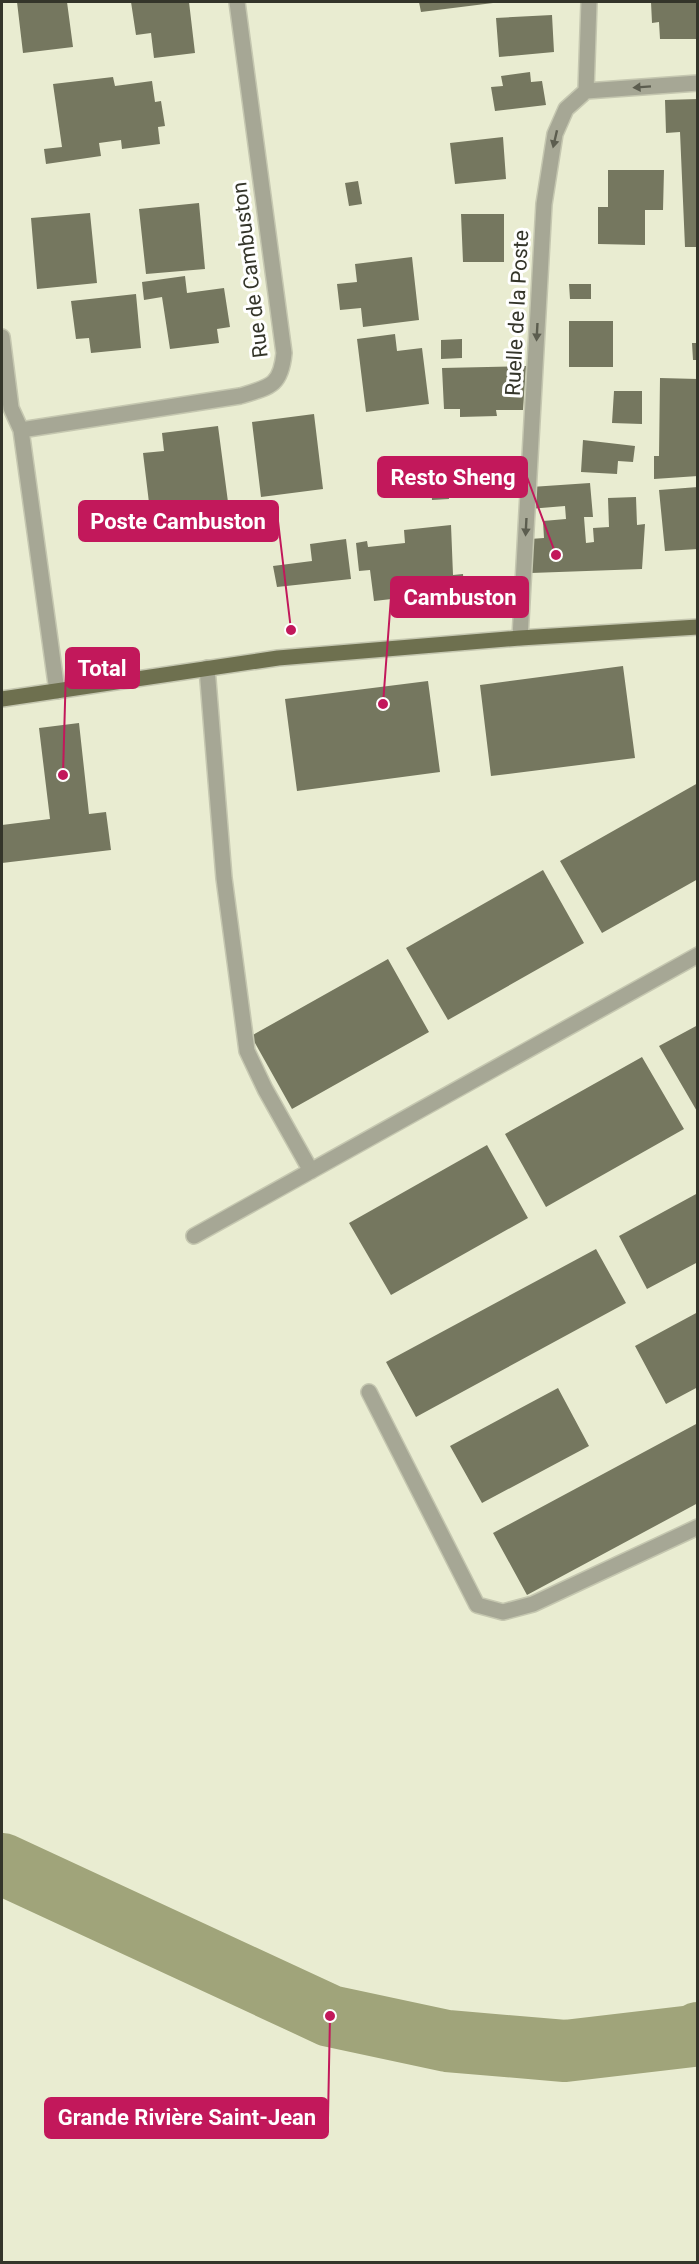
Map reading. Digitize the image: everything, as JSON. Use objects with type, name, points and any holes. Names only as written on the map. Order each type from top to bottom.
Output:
[{"type":"main road","points":[[2,699],[278,658],[520,638],[698,627]]},
{"type":"street","name":"Rue de Cambuston","points":[[21,430],[240,396],[260,390],[277,381],[282,369],[284,353],[237,2]]},
{"type":"street","points":[[589,2],[586,91],[698,83]]},
{"type":"street","name":"Ruelle de la Poste","points":[[520,638],[544,204],[555,134],[566,109],[586,91]]},
{"type":"street","points":[[2,337],[11,408],[21,430],[57,691]]},
{"type":"street","points":[[207,668],[224,878],[248,1051],[265,1089],[311,1171]]},
{"type":"street","points":[[194,1236],[698,956]]},
{"type":"street","points":[[369,1392],[477,1605],[503,1612],[533,1604],[698,1527]]},
{"type":"building","points":[[17,2],[67,2],[73,47],[23,53]]},
{"type":"building","points":[[131,2],[189,2],[195,53],[154,58],[151,33],[136,35]]},
{"type":"building","points":[[419,2],[493,2],[493,3],[421,12]]},
{"type":"building","points":[[651,2],[698,2],[698,39],[660,39],[659,22],[652,23]]},
{"type":"building","points":[[552,15],[554,52],[499,57],[496,18]]},
{"type":"building","points":[[530,72],[531,82],[542,81],[546,105],[495,111],[491,87],[503,86],[501,76]]},
{"type":"building","points":[[113,77],[115,86],[152,81],[155,102],[161,101],[165,126],[158,127],[160,144],[122,149],[121,140],[99,143],[101,156],[46,164],[44,149],[62,147],[53,84]]},
{"type":"building","points":[[698,99],[698,247],[685,247],[680,132],[666,133],[665,100]]},
{"type":"building","points":[[503,137],[506,179],[455,184],[450,143]]},
{"type":"building","points":[[608,170],[664,170],[663,210],[645,210],[645,245],[598,244],[598,207],[608,207]]},
{"type":"building","points":[[358,181],[362,204],[349,206],[345,183]]},
{"type":"building","points":[[199,203],[205,269],[146,274],[139,209]]},
{"type":"building","points":[[90,213],[97,283],[37,289],[31,218]]},
{"type":"building","points":[[461,214],[504,214],[504,262],[463,262]]},
{"type":"building","points":[[412,257],[419,320],[363,327],[361,308],[340,310],[337,284],[357,282],[355,264]]},
{"type":"building","points":[[185,276],[187,293],[224,288],[230,327],[217,329],[219,343],[170,349],[162,297],[144,300],[142,282]]},
{"type":"building","points":[[569,284],[591,284],[591,299],[570,299]]},
{"type":"building","points":[[136,294],[141,348],[91,353],[89,338],[76,339],[71,301]]},
{"type":"building","points":[[569,321],[613,321],[613,367],[569,367]]},
{"type":"building","points":[[395,334],[397,351],[422,348],[429,404],[366,412],[357,339]]},
{"type":"building","points":[[462,339],[462,358],[441,359],[441,340]]},
{"type":"building","points":[[692,343],[698,343],[698,360],[693,360]]},
{"type":"building","points":[[526,366],[523,410],[496,410],[497,416],[460,417],[460,409],[444,409],[442,368]]},
{"type":"building","points":[[660,378],[698,379],[698,476],[654,479],[654,456],[659,456]]},
{"type":"building","points":[[614,391],[642,391],[642,424],[612,423]]},
{"type":"building","points":[[314,414],[323,489],[261,497],[252,422]]},
{"type":"building","points":[[218,426],[228,502],[150,511],[143,453],[164,451],[162,433]]},
{"type":"building","points":[[583,440],[635,446],[633,462],[618,461],[617,474],[581,472]]},
{"type":"building","points":[[447,467],[449,499],[432,500],[430,468]]},
{"type":"building","points":[[590,483],[593,517],[584,517],[586,543],[594,542],[593,528],[609,527],[608,498],[636,497],[637,525],[645,524],[642,569],[531,573],[530,539],[544,538],[543,521],[566,519],[565,506],[529,509],[531,487]]},
{"type":"building","points":[[698,487],[698,549],[665,551],[659,490]]},
{"type":"building","points":[[451,525],[453,575],[463,574],[464,590],[374,601],[370,570],[359,571],[356,543],[367,541],[368,547],[405,543],[404,530]]},
{"type":"building","points":[[346,539],[351,579],[277,587],[273,566],[312,561],[310,544]]},
{"type":"building","points":[[623,666],[635,758],[491,776],[480,685]]},
{"type":"building","points":[[428,681],[440,772],[297,791],[285,699]]},
{"type":"building","points":[[79,723],[89,814],[106,812],[111,850],[2,863],[2,825],[50,819],[39,728]]},
{"type":"building","points":[[698,783],[698,879],[602,933],[560,861]]},
{"type":"building","points":[[543,870],[584,943],[448,1020],[406,948]]},
{"type":"building","points":[[388,959],[429,1032],[292,1109],[251,1036]]},
{"type":"building","points":[[698,1025],[698,1113],[659,1046]]},
{"type":"building","points":[[642,1057],[684,1129],[546,1207],[505,1134]]},
{"type":"building","points":[[487,1145],[528,1218],[391,1295],[349,1223]]},
{"type":"building","points":[[698,1193],[698,1262],[647,1289],[619,1236]]},
{"type":"building","points":[[596,1249],[626,1303],[416,1417],[386,1362]]},
{"type":"building","points":[[698,1312],[698,1387],[666,1404],[635,1346]]},
{"type":"building","points":[[558,1388],[589,1446],[482,1503],[450,1446]]},
{"type":"building","points":[[698,1423],[698,1503],[527,1595],[493,1533]]},
{"type":"waterway","points":[[2,1864],[330,2016],[447,2041],[565,2051],[693,2036],[698,2033]]},
{"type":"place","name":"Resto Sheng","points":[[556,555]]},
{"type":"place","name":"Poste Cambuston","points":[[291,630]]},
{"type":"place","name":"Cambuston","points":[[383,704]]},
{"type":"place","name":"Total","points":[[63,775]]},
{"type":"place","name":"Grande Rivière Saint-Jean","points":[[330,2016]]}]
